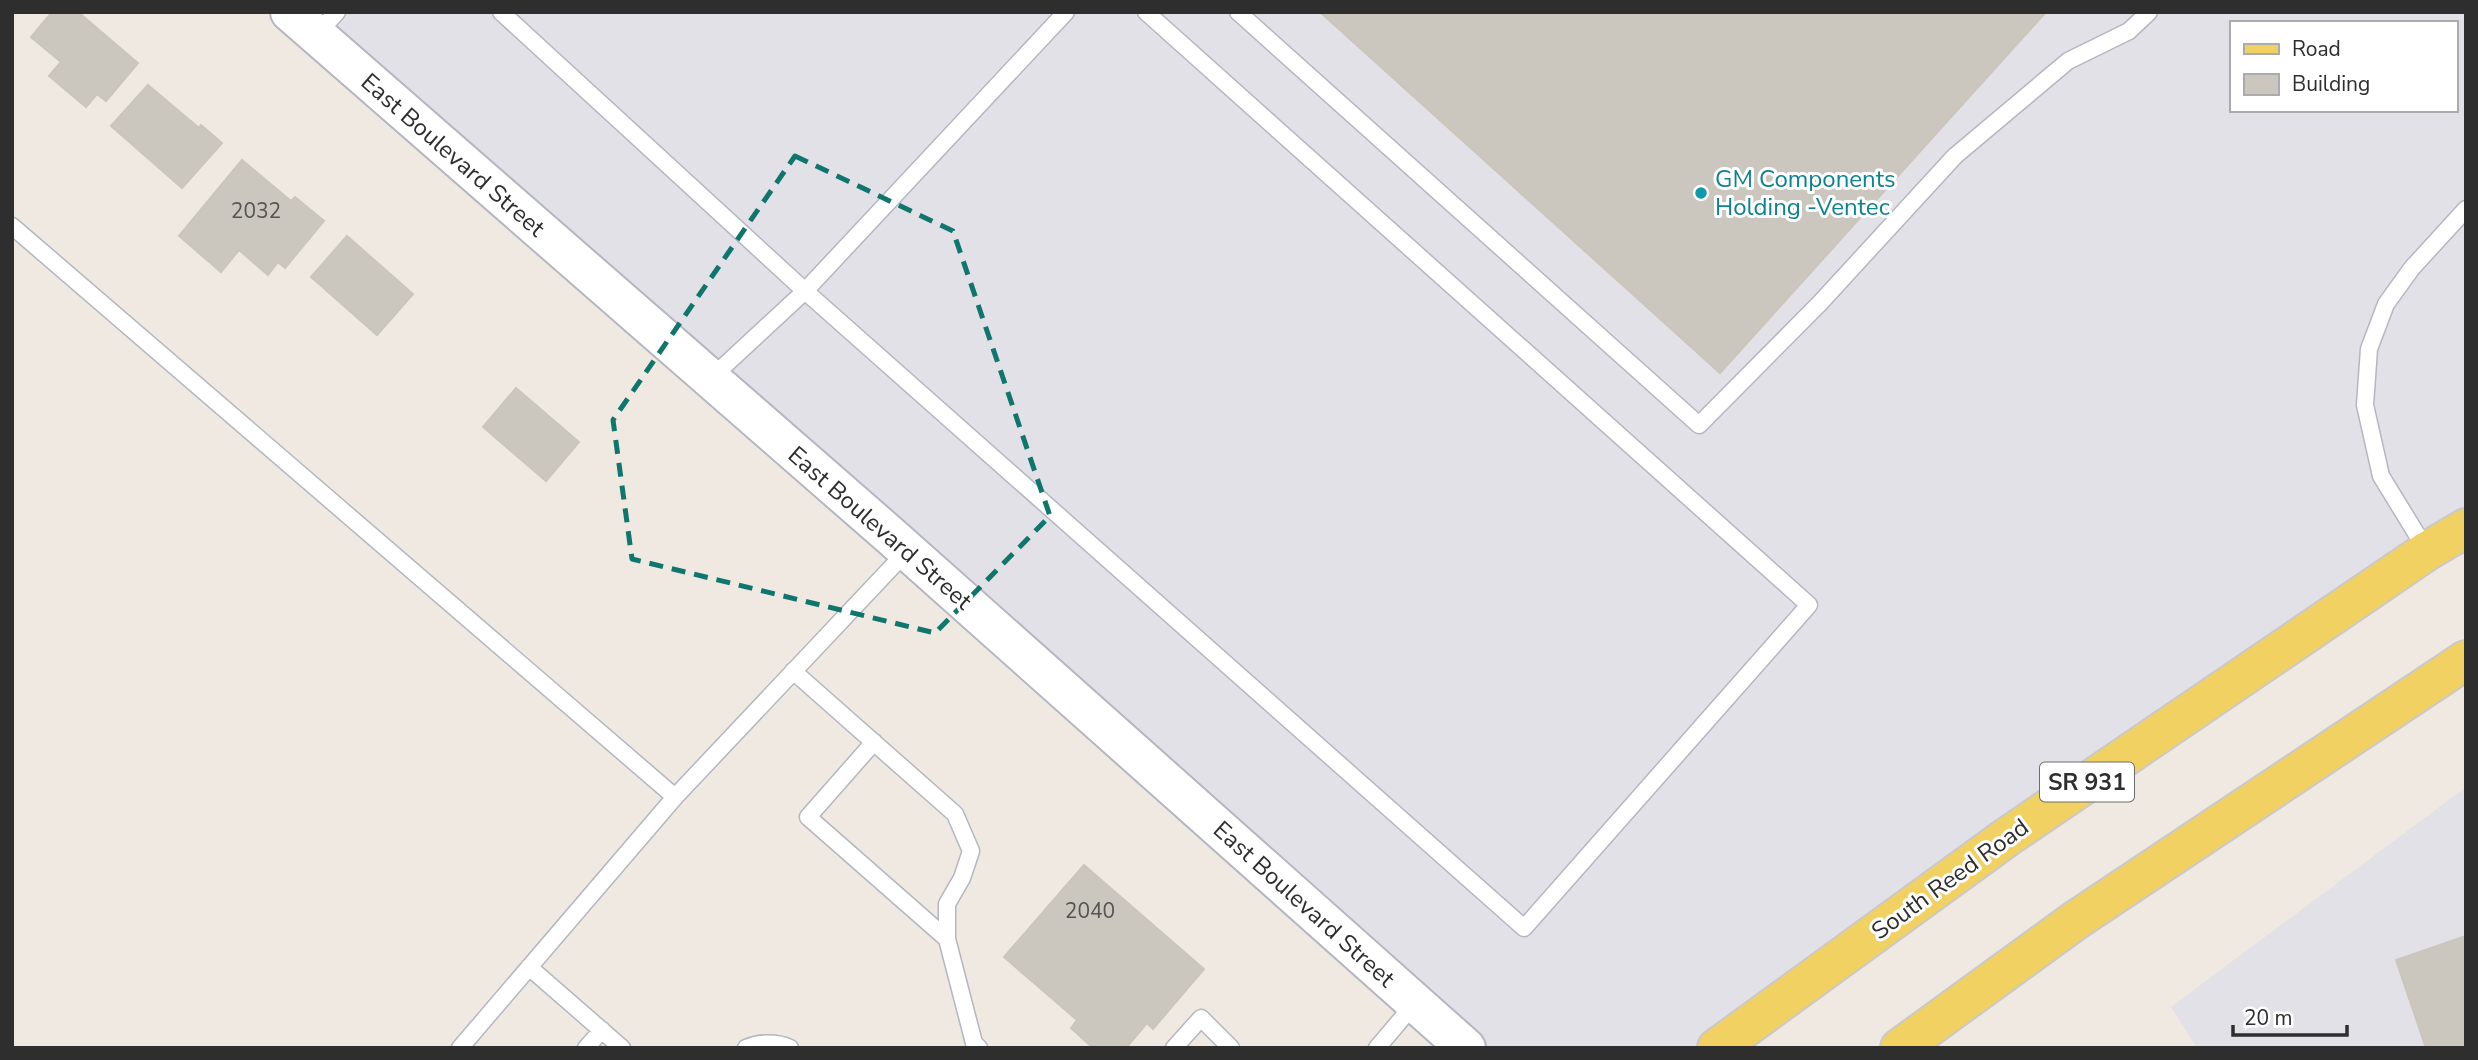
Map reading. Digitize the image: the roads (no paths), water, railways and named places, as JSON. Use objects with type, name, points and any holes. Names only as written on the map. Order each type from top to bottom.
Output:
[{"type":"main road","name":"East Boulevard Street","points":[[314,20],[710,379],[1466,1048]]},
{"type":"main road","name":"South Reed Road","points":[[1717,1048],[2007,837],[2427,551],[2466,528]]},
{"type":"main road","points":[[1900,1048],[2076,920],[2466,660]]},
{"type":"lane","points":[[501,12],[804,290],[1524,928],[1809,605],[1146,12]]},
{"type":"lane","points":[[710,379],[804,290],[1066,12]]},
{"type":"lane","points":[[1238,12],[1699,425],[1820,303],[1955,156],[2068,61],[2129,31],[2149,12]]},
{"type":"lane","points":[[2427,551],[2381,476],[2365,405],[2369,349],[2386,303],[2412,268],[2466,209]]},
{"type":"lane","points":[[12,226],[675,797]]},
{"type":"lane","points":[[460,1048],[675,797],[906,551]]},
{"type":"lane","points":[[793,671],[955,814],[971,851],[962,878],[947,904],[947,939],[974,1043],[979,1048]]},
{"type":"lane","points":[[874,741],[808,817],[947,939]]},
{"type":"lane","points":[[529,967],[622,1048]]},
{"type":"lane","points":[[1377,1048],[1415,1003]]},
{"type":"lane","points":[[1174,1048],[1201,1018],[1231,1048]]},
{"type":"lane","points":[[586,1048],[602,1030]]},
{"type":"lane","points":[[746,1048],[752,1045],[781,1043],[790,1048]]},
{"type":"place","name":"GM Components Holding -Ventec","points":[[1701,193]]}]
